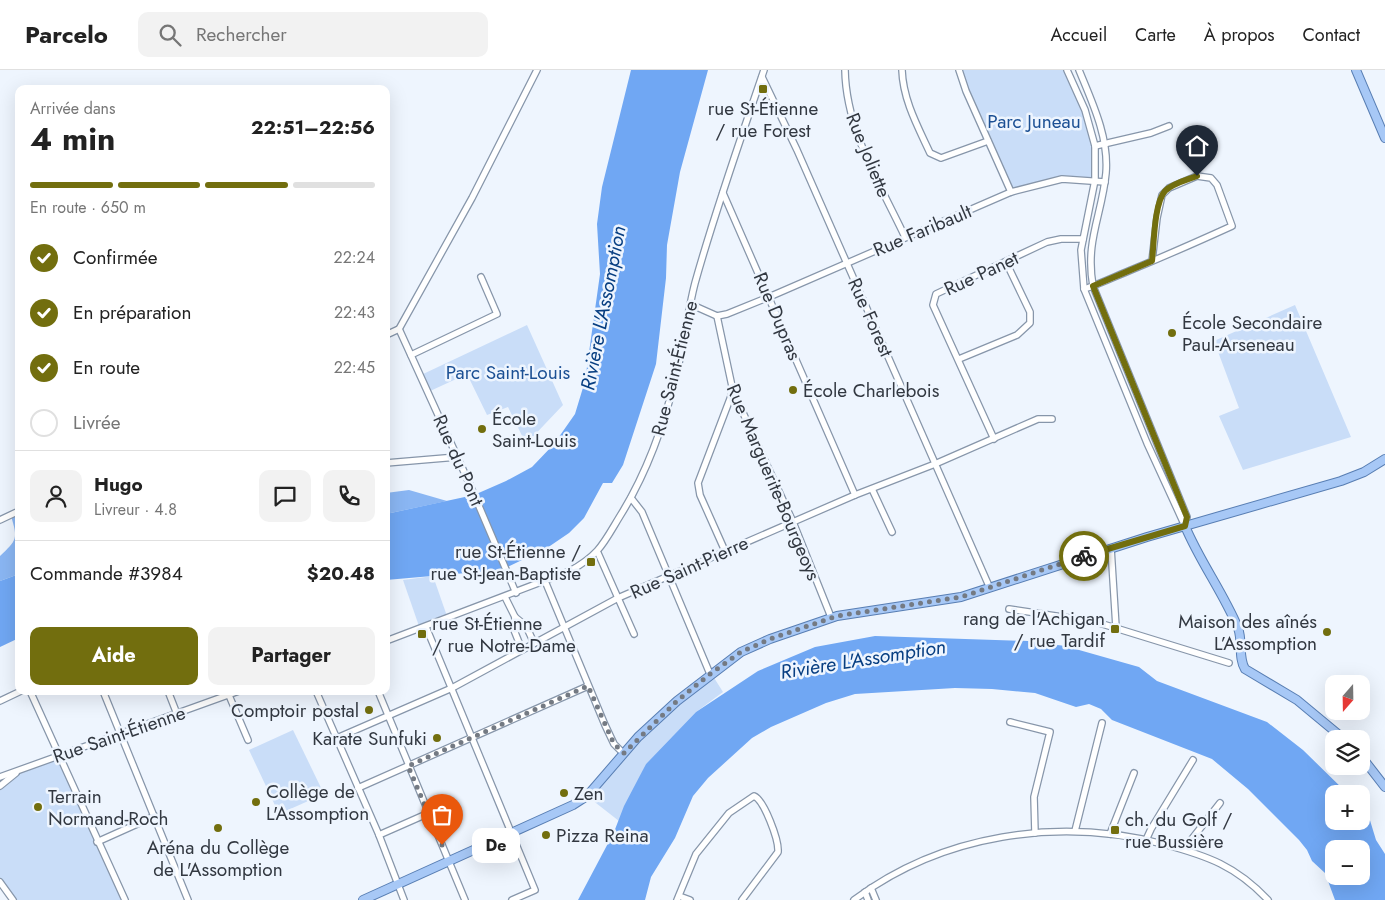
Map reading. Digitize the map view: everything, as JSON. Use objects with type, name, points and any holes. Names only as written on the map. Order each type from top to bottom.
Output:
[{"type":"main road","points":[[1356,70],[1385,138]]},
{"type":"main road","points":[[363,900],[559,813],[587,796],[624,753],[677,701],[710,674],[750,648],[794,629],[831,617],[961,597],[989,586],[1111,548],[1352,477],[1385,459]]},
{"type":"main road","points":[[1192,543],[1195,530],[1205,520]]},
{"type":"main road","points":[[1185,526],[1192,543],[1224,597],[1236,623],[1241,637],[1245,669],[1297,700],[1333,730]]},
{"type":"main road","points":[[1171,530],[1181,533],[1192,543]]},
{"type":"main road","points":[[1370,768],[1385,787]]},
{"type":"street","points":[[390,333],[399,329],[472,198],[538,70]]},
{"type":"street","name":"Rue Saint-Étienne","points":[[390,639],[426,627],[546,581],[570,571],[598,553],[631,498],[662,428],[677,373],[690,304],[735,150],[764,70]]},
{"type":"street","name":"Rue Joliette","points":[[845,70],[849,106],[857,133],[905,237]]},
{"type":"street","points":[[902,70],[903,85],[912,113],[930,153],[941,158],[988,141]]},
{"type":"street","points":[[959,70],[1011,192]]},
{"type":"street","points":[[1068,70],[1085,110],[1095,146],[1095,180],[1082,239],[1080,264],[1084,289],[1147,443],[1185,526]]},
{"type":"street","points":[[1079,70],[1098,118],[1104,144],[1105,182],[1091,241],[1089,266],[1093,286],[1187,517],[1185,526]]},
{"type":"street","name":"Rue Forest","points":[[762,77],[797,150],[989,586]]},
{"type":"street","points":[[1095,146],[1151,134],[1169,126]]},
{"type":"street","points":[[1084,289],[1152,261],[1232,226],[1217,185],[1211,178],[1197,176],[1169,188],[1162,195],[1152,261]]},
{"type":"street","name":"Rue Faribault","points":[[717,316],[727,314],[1011,192],[1062,179],[1105,182]]},
{"type":"street","name":"Rue Dupras","points":[[723,193],[855,495]]},
{"type":"street","name":"Rue Panet","points":[[994,439],[933,305],[936,294],[1047,242],[1060,239],[1091,241]]},
{"type":"street","points":[[959,360],[1017,335],[1030,323],[1030,312],[1006,262]]},
{"type":"street","points":[[411,355],[497,314],[480,277]]},
{"type":"street","points":[[690,304],[717,316]]},
{"type":"street","name":"Rue Marguerite-Bourgeoys","points":[[717,316],[732,391],[793,522],[831,617]]},
{"type":"street","name":"Rue du Pont","points":[[399,329],[516,592]]},
{"type":"street","points":[[725,551],[700,495],[698,483],[732,391]]},
{"type":"street","name":"Rue Saint-Pierre","points":[[337,738],[452,688],[618,598],[855,495],[935,464],[1038,419],[1052,419]]},
{"type":"street","points":[[1147,443],[1156,438]]},
{"type":"street","points":[[390,463],[457,457]]},
{"type":"street","points":[[872,489],[892,532]]},
{"type":"street","points":[[631,498],[642,512],[710,674]]},
{"type":"street","points":[[0,520],[15,513]]},
{"type":"street","points":[[1111,548],[1116,627]]},
{"type":"street","points":[[598,553],[634,634]]},
{"type":"street","points":[[546,581],[588,686],[614,744],[624,753]]},
{"type":"street","points":[[505,597],[515,617],[526,626],[534,643]]},
{"type":"street","points":[[1010,609],[1116,627],[1229,663]]},
{"type":"street","points":[[515,617],[514,630],[522,650]]},
{"type":"street","points":[[426,627],[535,890],[512,900]]},
{"type":"street","points":[[358,788],[588,686]]},
{"type":"street","points":[[0,701],[15,694]]},
{"type":"street","points":[[32,695],[125,900]]},
{"type":"street","points":[[105,695],[188,900]]},
{"type":"street","points":[[170,695],[177,714]]},
{"type":"street","name":"Rue Saint-Étienne","points":[[0,777],[177,714],[223,695]]},
{"type":"street","points":[[229,695],[248,740]]},
{"type":"street","points":[[318,695],[379,835],[404,900]]},
{"type":"street","points":[[380,695],[465,900]]},
{"type":"street","points":[[1010,722],[1050,732],[1034,797],[1035,833]]},
{"type":"street","points":[[1075,831],[1102,722]]},
{"type":"street","points":[[1146,840],[1193,760]]},
{"type":"street","points":[[0,786],[19,770]]},
{"type":"street","points":[[1110,834],[1134,773]]},
{"type":"street","points":[[690,900],[678,898],[696,854],[729,813],[754,796],[759,800],[776,836],[778,852],[742,900]]},
{"type":"street","points":[[1184,850],[1220,803]]},
{"type":"street","points":[[379,835],[428,813]]},
{"type":"street","points":[[98,842],[155,816]]},
{"type":"street","points":[[854,900],[871,888],[925,859],[956,848],[1035,833],[1075,831],[1146,840],[1220,862],[1248,880],[1268,900]]},
{"type":"street","points":[[0,882],[14,900]]},
{"type":"street","points":[[871,888],[876,900]]},
{"type":"street","points":[[865,892],[868,900]]},
{"type":"green space","name":"Parc Juneau","points":[[959,70],[1067,70],[1092,134],[1095,180],[1062,179],[1011,192]]},
{"type":"green space","points":[[1295,305],[1351,437],[1243,470],[1219,416],[1239,408],[1214,341]]},
{"type":"green space","name":"Parc Saint-Louis","points":[[527,325],[563,405],[526,444],[508,407],[487,415],[467,374],[428,392],[421,375]]},
{"type":"green space","points":[[433,576],[448,619],[420,629],[403,580]]},
{"type":"green space","points":[[711,673],[723,692],[696,712],[646,764],[619,821],[587,796],[623,753]]},
{"type":"green space","points":[[293,730],[324,794],[279,814],[249,750]]},
{"type":"green space","points":[[58,755],[125,900],[13,900],[0,882],[0,777]]},
{"type":"shaded area","points":[[409,490],[447,501],[390,513],[390,492]]},
{"type":"shaded area","points":[[15,515],[15,530],[11,516]]},
{"type":"shaded area","points":[[15,535],[15,575],[0,581],[0,556],[14,539]]},
{"type":"water","name":"Rivière L'Assomption","points":[[631,70],[708,70],[680,172],[667,245],[666,278],[656,364],[623,465],[612,483],[603,483],[584,518],[569,533],[547,548],[501,570],[390,580],[390,513],[474,495],[506,481],[532,467],[554,444],[575,414],[585,381],[600,274],[597,224],[602,187]]},
{"type":"water","points":[[15,575],[15,640],[0,647],[0,581]]},
{"type":"water","name":"Rivière L'Assomption","points":[[875,636],[1028,641],[1065,646],[1139,667],[1157,681],[1267,722],[1303,750],[1325,772],[1325,775],[1329,775],[1339,785],[1325,785],[1325,830],[1370,830],[1370,820],[1376,840],[1385,854],[1385,900],[1335,900],[1329,885],[1370,885],[1370,840],[1325,840],[1325,873],[1312,861],[1307,850],[1299,840],[1248,789],[1212,759],[1112,720],[1101,709],[1089,704],[1076,707],[1035,693],[955,688],[855,694],[826,703],[771,727],[752,738],[708,778],[693,796],[675,838],[651,877],[645,900],[578,900],[614,832],[624,806],[646,764],[696,712],[758,671],[815,647]]},
{"type":"way so far","points":[[442,845],[408,766],[588,686],[614,744],[624,753],[638,737],[677,701],[710,674],[741,652],[770,639],[811,623],[837,616],[961,597],[989,586],[1084,556]]},
{"type":"place","name":"rue St-Étienne / rue Forest","points":[[763,89]]},
{"type":"place","name":"École Secondaire Paul-Arseneau","points":[[1172,333]]},
{"type":"place","name":"École Charlebois","points":[[793,390]]},
{"type":"place","name":"École Saint-Louis","points":[[482,429]]},
{"type":"place","name":"rue St-Étienne / rue St-Jean-Baptiste","points":[[591,562]]},
{"type":"place","name":"rang de l'Achigan / rue Tardif","points":[[1115,629]]},
{"type":"place","name":"Maison des aînés L’Assomption","points":[[1327,632]]},
{"type":"place","name":"rue St-Étienne / rue Notre-Dame","points":[[422,634]]},
{"type":"place","name":"Comptoir postal","points":[[369,710]]},
{"type":"place","name":"Karate Sunfuki","points":[[437,738]]},
{"type":"place","name":"Zen","points":[[564,793]]},
{"type":"place","name":"Collège de L'Assomption","points":[[256,802]]},
{"type":"place","name":"Terrain Normand-Roch","points":[[38,807]]},
{"type":"place","name":"Aréna du Collège de L'Assomption","points":[[218,828]]},
{"type":"place","name":"ch. du Golf / rue Bussière","points":[[1115,830]]},
{"type":"place","name":"Pizza Reina","points":[[546,835]]},
{"type":"place","name":"De","points":[[442,845]]},
{"type":"route","points":[[1084,556],[1185,526],[1187,517],[1156,438],[1096,298],[1093,286],[1152,261],[1159,204],[1162,195],[1169,188],[1197,176]]}]
